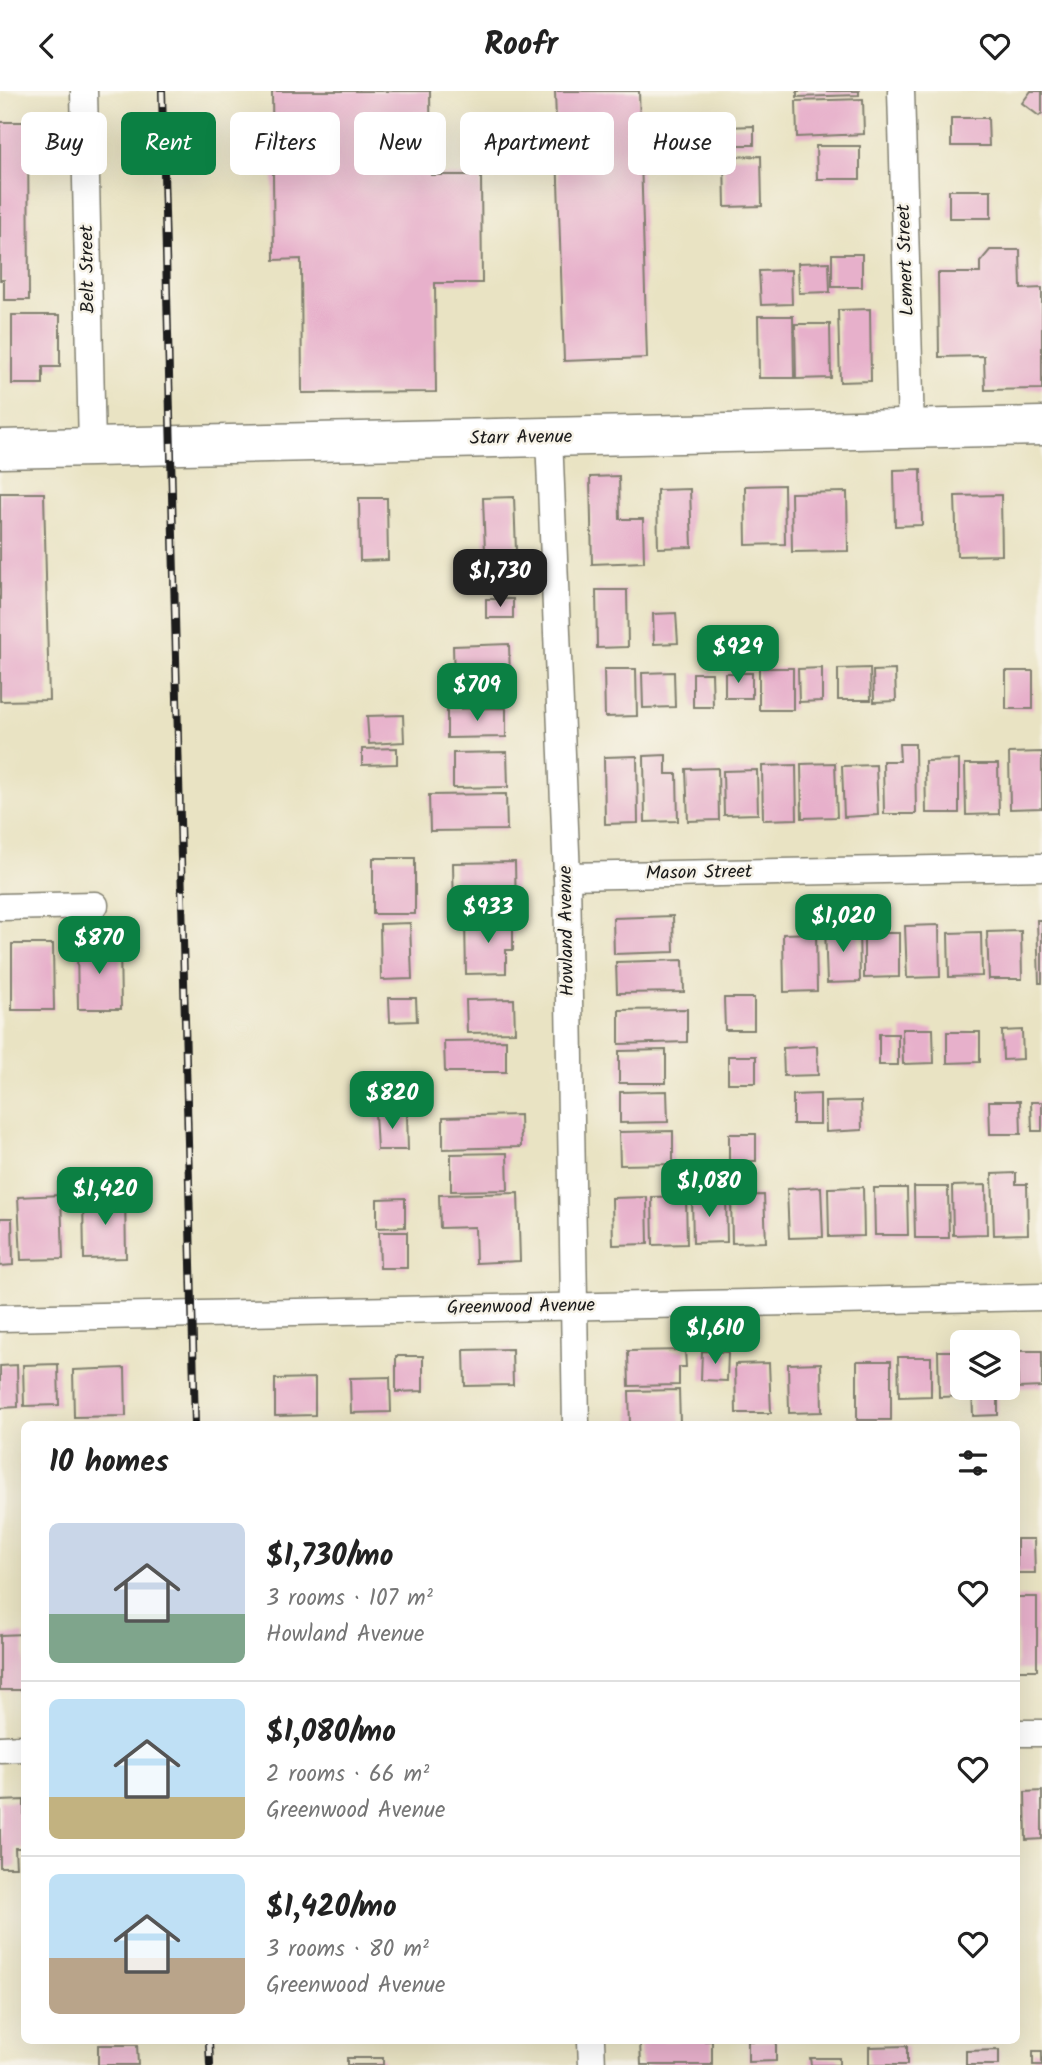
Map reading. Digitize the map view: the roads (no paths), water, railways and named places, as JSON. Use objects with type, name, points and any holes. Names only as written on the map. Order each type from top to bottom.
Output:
[{"type":"main road","name":"Starr Avenue","points":[[0,449],[1042,426]]},
{"type":"street","name":"Belt Street","points":[[84,91],[92,447]]},
{"type":"street","name":"Lemert Street","points":[[901,91],[911,429]]},
{"type":"street","name":"Howland Avenue","points":[[549,437],[566,876],[576,1421]]},
{"type":"street","name":"Mason Street","points":[[566,876],[1042,867]]},
{"type":"street","points":[[0,907],[95,905]]},
{"type":"street","name":"Greenwood Avenue","points":[[0,1318],[1042,1297]]},
{"type":"street","points":[[1020,1733],[1042,1733]]},
{"type":"street","points":[[0,1749],[21,1748]]},
{"type":"street","points":[[591,2044],[592,2065]]},
{"type":"railway","points":[[162,91],[195,1421]]},
{"type":"railway","points":[[209,2044],[210,2065]]}]
